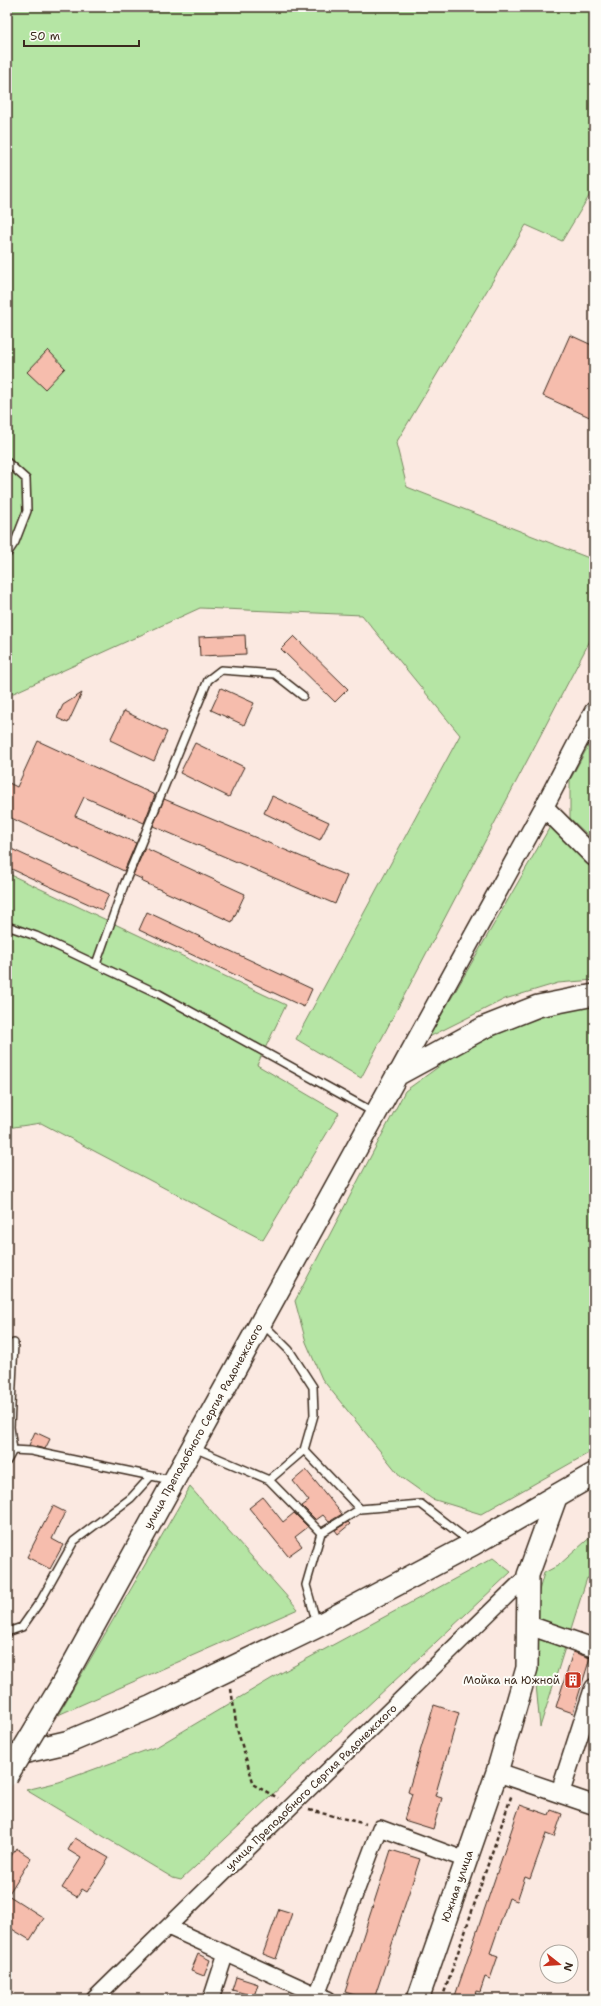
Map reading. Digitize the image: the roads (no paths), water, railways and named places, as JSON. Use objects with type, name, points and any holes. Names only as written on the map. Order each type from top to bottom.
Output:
[{"type":"highway","points":[[7,1756],[68,1742],[151,1707],[318,1626],[473,1544],[594,1474]]},
{"type":"main road","points":[[397,1075],[485,1027],[538,1006],[594,995]]},
{"type":"main road","name":"улица Преподобного Сергия Радонежского","points":[[7,1776],[62,1684],[397,1075]]},
{"type":"main road","name":"Южная улица","points":[[418,1999],[497,1772],[527,1668],[528,1575],[557,1495]]},
{"type":"street","points":[[397,1075],[544,807],[594,711]]},
{"type":"street","points":[[544,807],[594,857]]},
{"type":"street","name":"улица Преподобного Сергия Радонежского","points":[[94,1999],[528,1575]]},
{"type":"street","points":[[528,1625],[594,1648]]},
{"type":"street","points":[[560,1793],[594,1688]]},
{"type":"street","points":[[497,1772],[594,1805]]},
{"type":"street","points":[[168,1927],[321,1998],[380,1828],[466,1860]]},
{"type":"street","points":[[210,1999],[226,1953]]},
{"type":"lane","points":[[7,462],[26,479],[27,511],[15,542],[7,554]]},
{"type":"lane","points":[[96,964],[124,885],[208,680],[221,670],[275,674],[303,696]]},
{"type":"lane","points":[[7,926],[36,936],[159,994],[375,1113]]},
{"type":"lane","points":[[260,1322],[289,1350],[313,1387],[314,1414],[304,1450],[269,1480]]},
{"type":"lane","points":[[7,1461],[13,1450],[10,1427],[14,1343]]},
{"type":"lane","points":[[192,1447],[269,1480],[321,1533]]},
{"type":"lane","points":[[13,1450],[31,1451],[174,1480]]},
{"type":"lane","points":[[304,1450],[360,1509]]},
{"type":"lane","points":[[7,1632],[22,1627],[41,1600],[74,1541],[131,1498],[151,1476]]},
{"type":"lane","points":[[318,1626],[306,1585],[321,1533],[360,1509],[421,1504],[473,1544]]},
{"type":"place","name":"Мойка на Южной","points":[[573,1680]]}]
